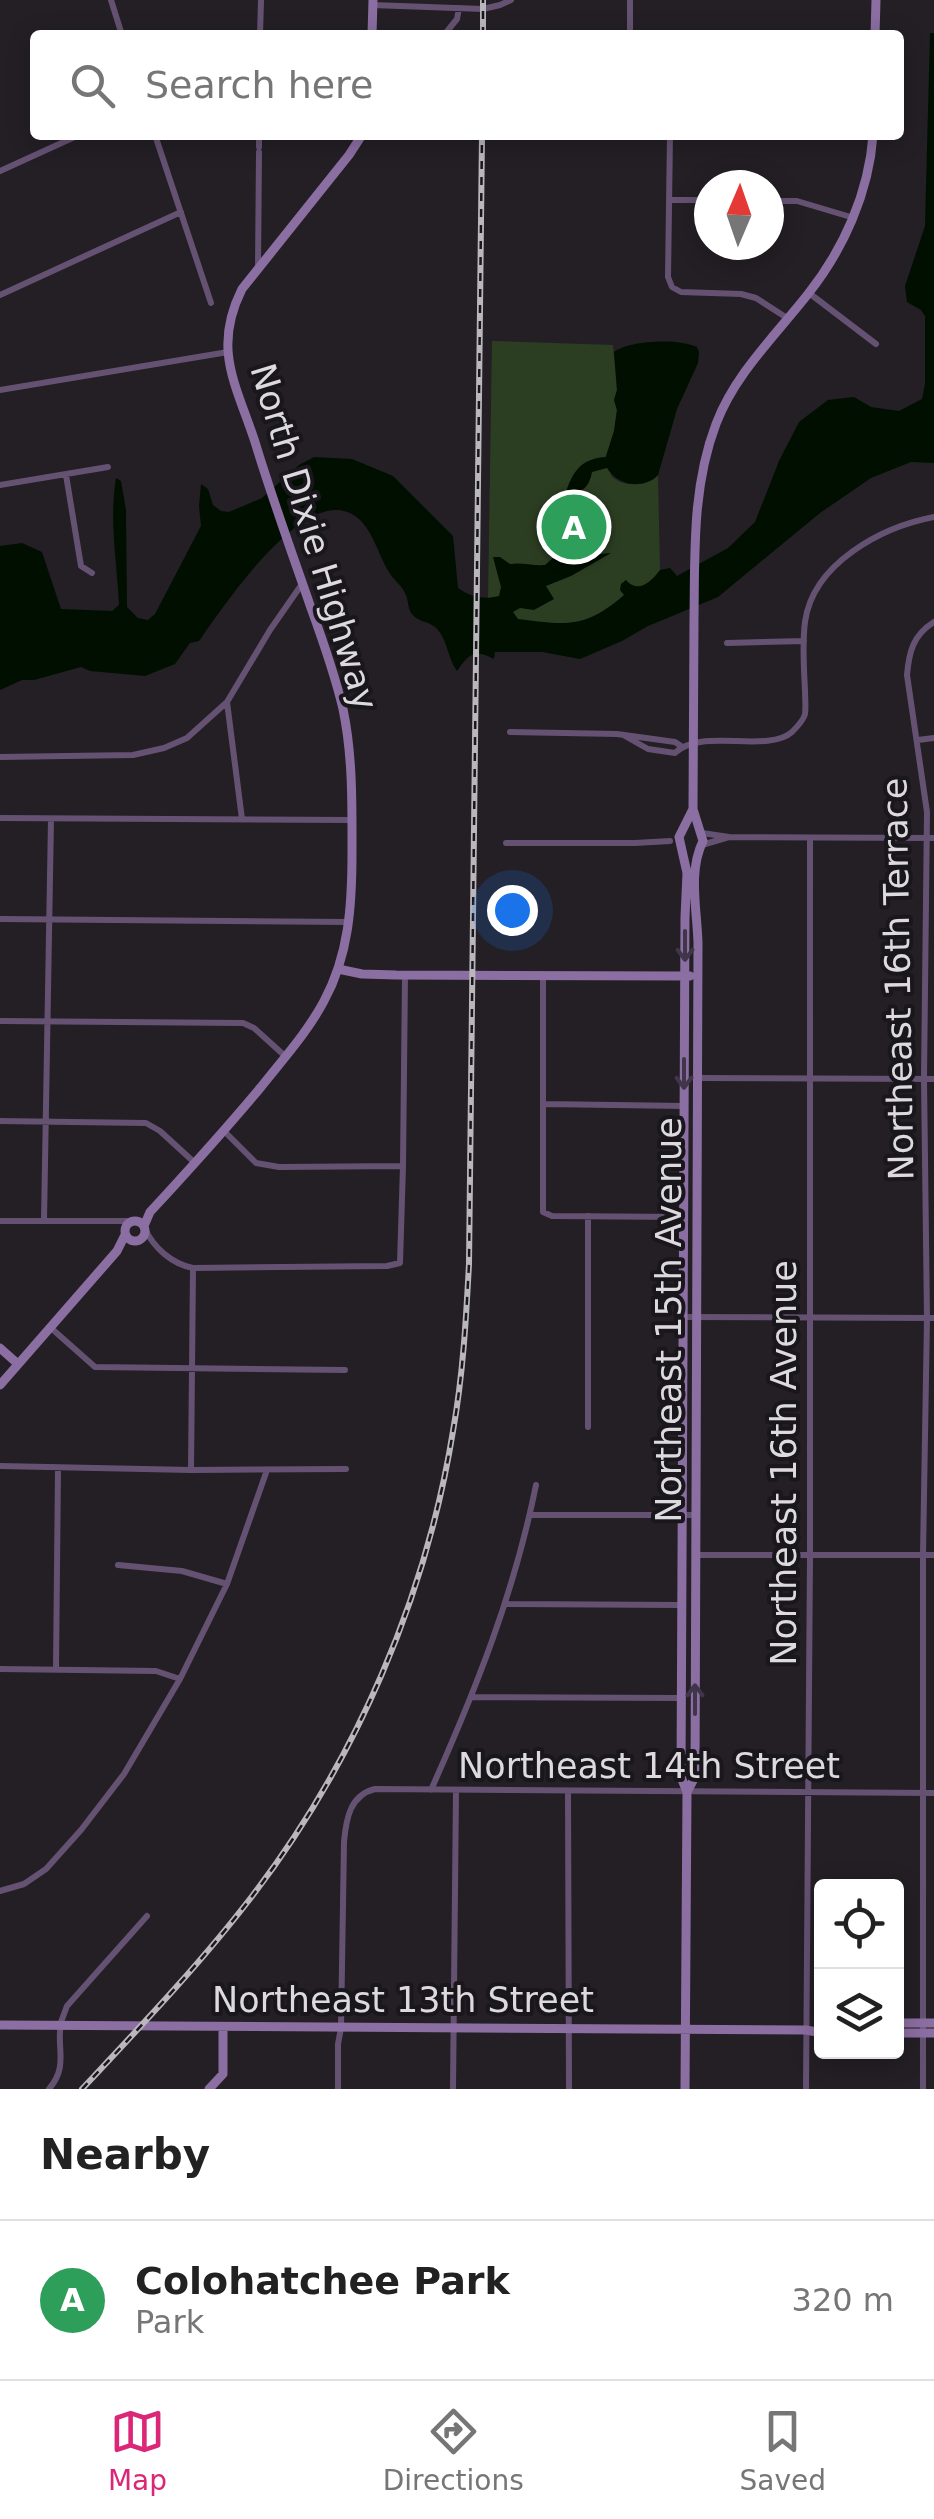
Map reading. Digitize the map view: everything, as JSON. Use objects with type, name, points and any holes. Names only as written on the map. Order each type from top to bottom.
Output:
[{"type":"street","points":[[111,0],[120,30]]},
{"type":"street","points":[[260,30],[261,0]]},
{"type":"street","points":[[372,30],[372,3],[488,8],[511,0]]},
{"type":"street","points":[[630,0],[630,30]]},
{"type":"street","points":[[876,0],[876,30]]},
{"type":"street","points":[[448,30],[458,19],[459,8]]},
{"type":"street","points":[[0,171],[68,140]]},
{"type":"street","points":[[157,140],[210,303]]},
{"type":"street","points":[[258,268],[259,140]]},
{"type":"street","name":"North Dixie Highway","points":[[51,1328],[286,1056],[309,1027],[338,969],[349,922],[352,820],[350,756],[343,712],[334,672],[231,369],[227,330],[242,290],[360,140]]},
{"type":"street","points":[[670,140],[668,277],[672,287],[680,292],[756,298],[787,318]]},
{"type":"street","points":[[701,846],[701,832],[692,809],[696,506],[700,482],[717,421],[743,374],[809,293],[854,218],[871,140]]},
{"type":"street","points":[[670,200],[694,200]]},
{"type":"street","points":[[784,201],[797,201],[854,218]]},
{"type":"street","points":[[0,295],[181,212]]},
{"type":"street","points":[[809,293],[876,344]]},
{"type":"street","points":[[0,390],[228,352]]},
{"type":"street","points":[[0,485],[108,467]]},
{"type":"street","points":[[66,475],[81,566],[92,573]]},
{"type":"street","points":[[510,732],[604,733],[626,736],[661,752],[674,752],[693,743],[760,742],[789,735],[805,716],[805,619],[811,601],[839,562],[861,545],[912,521],[934,517]]},
{"type":"street","points":[[0,757],[133,756],[187,738],[227,702],[302,583]]},
{"type":"street","name":"Northeast 16th Terrace","points":[[923,2089],[923,1555],[930,1318],[924,1079],[930,838],[907,675],[913,641],[934,622]]},
{"type":"street","points":[[727,644],[804,642]]},
{"type":"street","points":[[227,702],[242,819]]},
{"type":"street","points":[[918,740],[934,738]]},
{"type":"street","points":[[678,844],[692,809]]},
{"type":"street","points":[[0,818],[352,820]]},
{"type":"street","points":[[44,1222],[51,819]]},
{"type":"street","points":[[683,830],[692,827],[729,838],[930,838]]},
{"type":"street","points":[[506,843],[678,844],[692,851],[729,838]]},
{"type":"street","name":"Northeast 16th Avenue","points":[[806,2089],[810,838]]},
{"type":"street","name":"Northeast 15th Avenue","points":[[678,844],[687,873],[682,1515],[682,1777],[687,1792],[686,2089]]},
{"type":"street","name":"Northeast 15th Avenue","points":[[687,1792],[694,1777],[698,919],[694,873],[701,846]]},
{"type":"street","points":[[0,920],[349,922]]},
{"type":"street","points":[[338,969],[405,975],[698,976]]},
{"type":"street","points":[[0,1221],[110,1222],[135,1230],[180,1266],[193,1268],[400,1263],[405,975]]},
{"type":"street","points":[[544,977],[543,1212],[552,1216],[684,1218]]},
{"type":"street","points":[[0,1020],[243,1023],[286,1056]]},
{"type":"street","points":[[697,1078],[934,1079]]},
{"type":"street","points":[[544,1104],[684,1106]]},
{"type":"street","points":[[0,1121],[146,1123],[195,1163]]},
{"type":"street","points":[[224,1131],[256,1163],[279,1167],[404,1166]]},
{"type":"street","points":[[588,1216],[588,1427]]},
{"type":"street","points":[[191,1470],[193,1268]]},
{"type":"street","points":[[683,1317],[930,1318]]},
{"type":"street","points":[[0,1385],[51,1328],[96,1367],[345,1370]]},
{"type":"street","points":[[0,1348],[18,1364]]},
{"type":"street","points":[[0,1466],[346,1469]]},
{"type":"street","points":[[56,1669],[58,1468]]},
{"type":"street","points":[[2,1891],[24,1884],[46,1869],[82,1830],[124,1774],[180,1679],[228,1584],[267,1470]]},
{"type":"street","points":[[431,1790],[472,1697],[506,1604],[536,1485]]},
{"type":"street","points":[[530,1515],[696,1514]]},
{"type":"street","points":[[696,1555],[934,1555]]},
{"type":"street","points":[[118,1565],[182,1571],[228,1584]]},
{"type":"street","points":[[506,1604],[682,1605]]},
{"type":"street","points":[[0,1669],[156,1671],[180,1679]]},
{"type":"street","points":[[472,1697],[682,1698]]},
{"type":"street","name":"Northeast 14th Street","points":[[341,2028],[344,1842],[351,1808],[364,1792],[375,1789],[934,1793]]},
{"type":"street","points":[[454,2089],[456,1790]]},
{"type":"street","points":[[568,1791],[568,2089]]},
{"type":"street","points":[[49,2089],[58,2079],[61,2067],[61,2025],[67,2006],[147,1916]]},
{"type":"street","points":[[904,2032],[934,2023]]},
{"type":"street","name":"Northeast 13th Street","points":[[0,2025],[814,2032]]},
{"type":"street","points":[[904,2025],[934,2033]]},
{"type":"street","points":[[222,2089],[223,2027]]},
{"type":"street","points":[[338,2089],[341,2028]]},
{"type":"street","name":"Northeast 13th Street","points":[[806,2030],[814,2028]]},
{"type":"street","points":[[208,2089],[222,2074]]},
{"type":"green space","points":[[492,341],[613,345],[617,410],[605,458],[612,477],[620,482],[653,480],[658,475],[660,570],[654,579],[597,620],[563,634],[512,626],[488,603]]},
{"type":"shaded area","points":[[930,33],[934,33],[934,463],[911,462],[871,478],[820,513],[718,597],[580,659],[542,652],[495,652],[494,659],[482,654],[469,657],[457,671],[438,630],[410,612],[404,590],[387,568],[367,528],[355,516],[335,510],[313,516],[290,531],[246,577],[199,641],[190,643],[175,664],[145,676],[81,667],[22,680],[0,690],[0,546],[22,543],[42,552],[61,609],[112,611],[119,605],[113,526],[116,478],[121,481],[126,510],[127,607],[138,618],[148,620],[155,614],[201,526],[201,484],[208,489],[213,505],[229,512],[262,498],[299,465],[314,457],[352,459],[393,476],[453,536],[458,588],[477,597],[499,596],[501,587],[493,557],[510,564],[545,565],[554,557],[548,531],[573,475],[591,460],[606,457],[617,410],[614,352],[631,345],[679,342],[697,347],[699,352],[658,475],[645,483],[631,484],[618,479],[607,468],[592,472],[587,485],[577,493],[557,538],[559,549],[567,552],[568,561],[611,553],[546,586],[554,599],[534,610],[520,608],[513,612],[518,619],[549,623],[586,619],[624,595],[620,590],[626,580],[640,586],[660,570],[670,568],[677,576],[728,548],[755,522],[799,422],[828,400],[854,397],[871,407],[899,411],[922,399],[925,316],[907,302],[905,286],[925,226]]},
{"type":"railway","points":[[483,0],[483,30]]},
{"type":"railway","points":[[82,2089],[233,1920],[324,1789],[382,1675],[425,1555],[441,1493],[459,1389],[469,1264],[482,140]]},
{"type":"place","name":"Colohatchee Park","points":[[574,527]]}]
